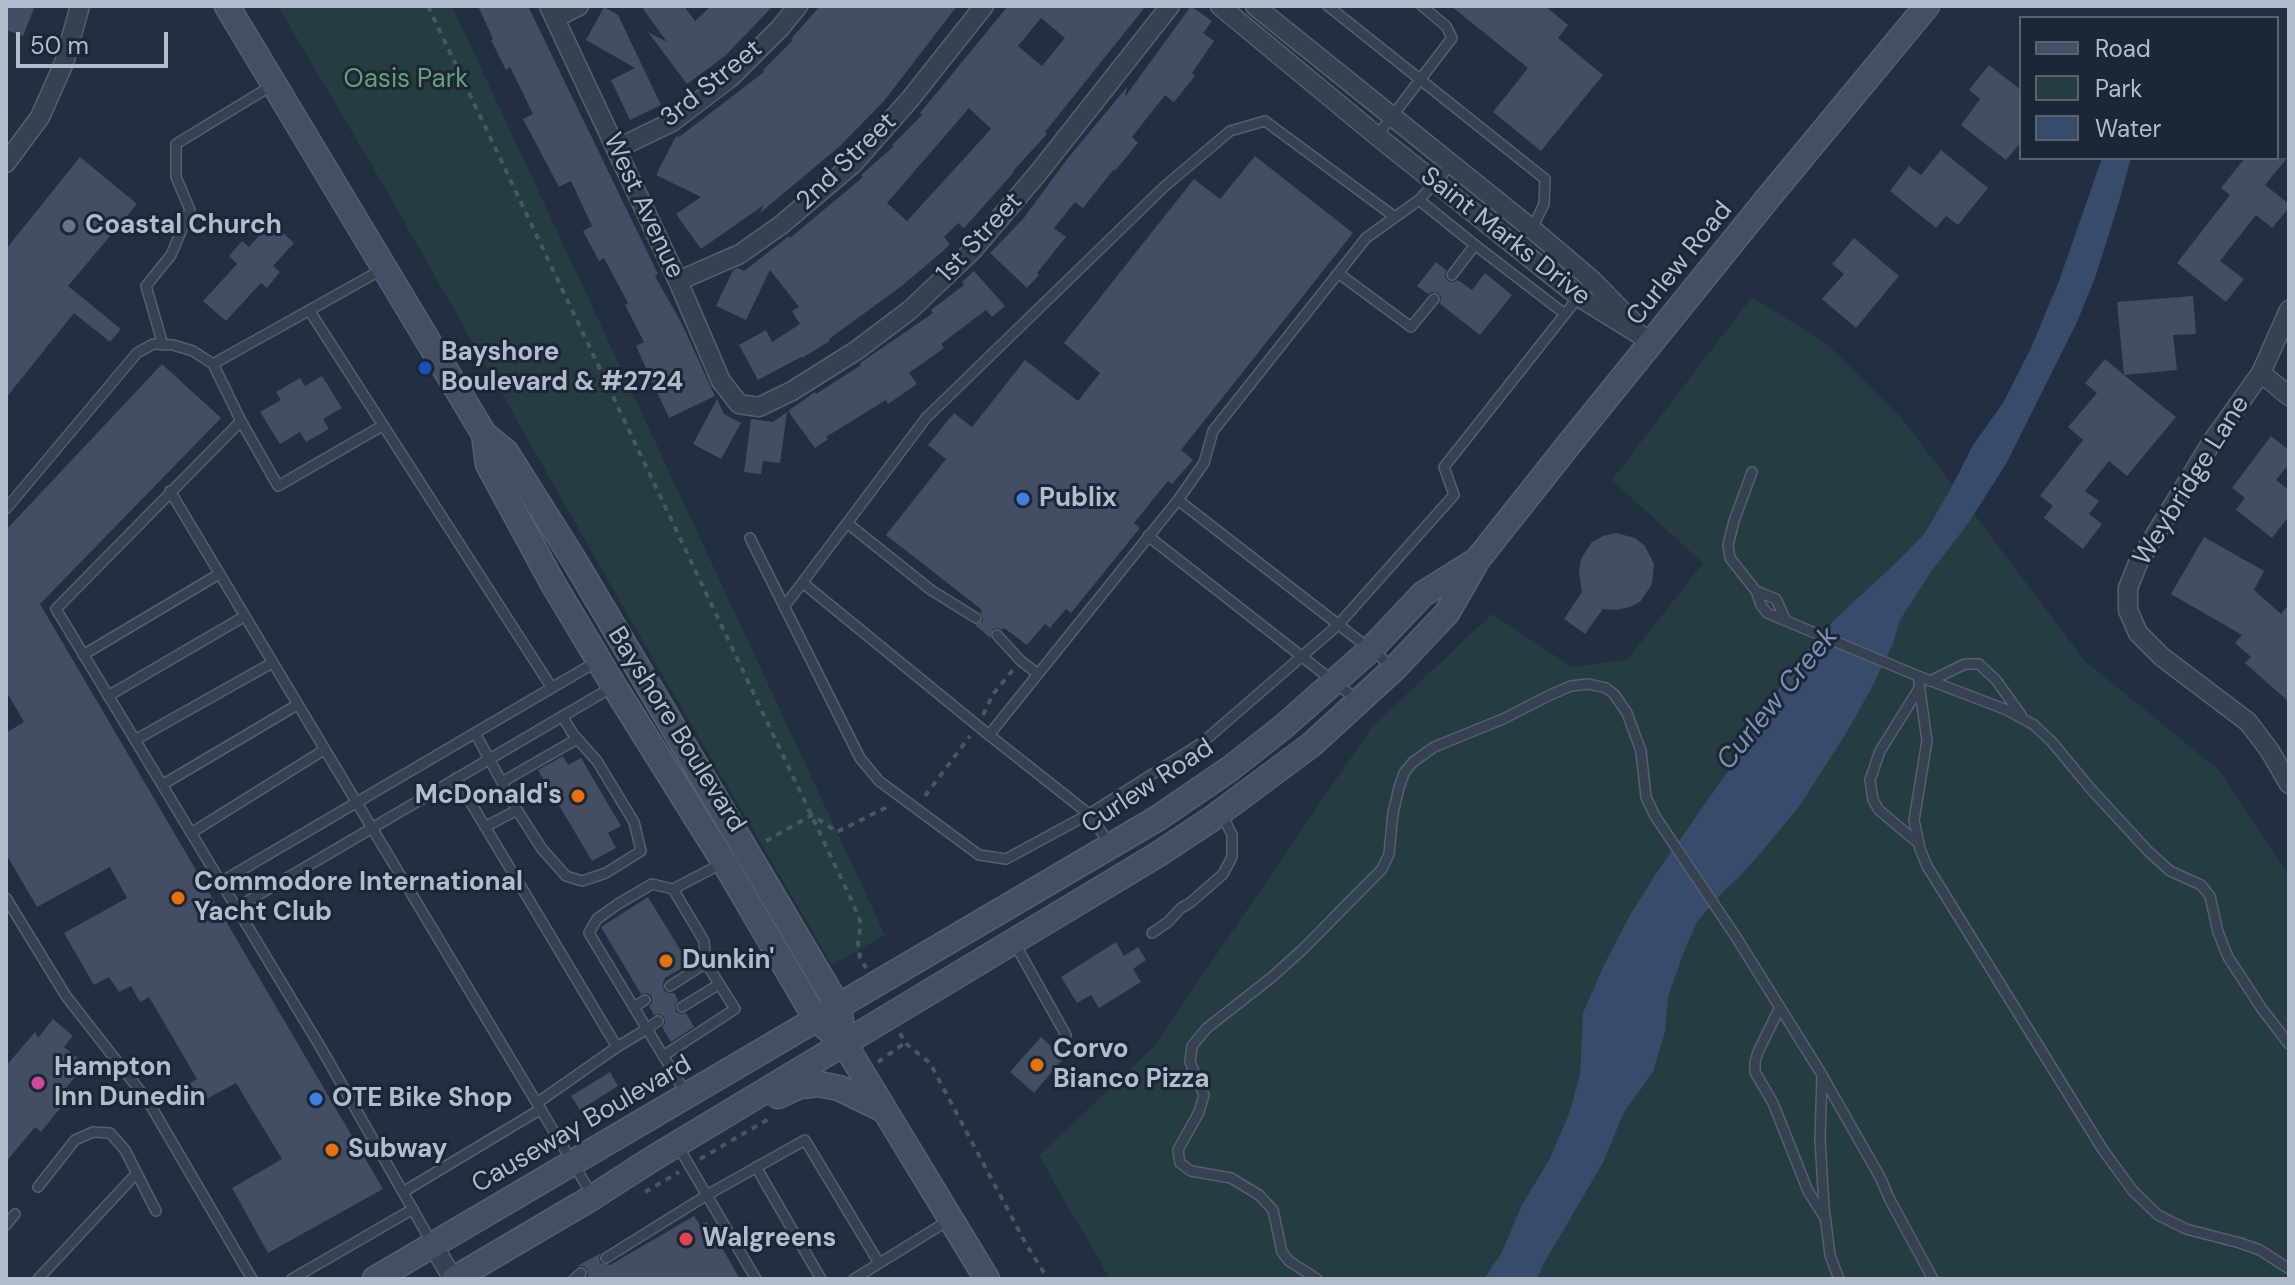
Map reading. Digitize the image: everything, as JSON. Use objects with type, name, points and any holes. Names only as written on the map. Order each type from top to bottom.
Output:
[{"type":"main road","name":"Bayshore Boulevard","points":[[227,6],[484,434],[506,452],[574,560],[735,857],[987,1279]]},
{"type":"main road","name":"Curlew Road","points":[[832,1024],[891,1015],[1157,855],[1311,745],[1360,702],[1447,613],[1478,559],[1920,9]]},
{"type":"main road","name":"Bayshore Boulevard","points":[[484,434],[488,464],[552,582],[614,686],[735,857]]},
{"type":"main road","name":"Curlew Road","points":[[832,1024],[875,986],[1158,818],[1231,768],[1335,683],[1423,594],[1478,559]]},
{"type":"main road","points":[[454,1279],[593,1197],[832,1024],[864,1017],[894,992],[1165,831],[1231,768]]},
{"type":"main road","name":"Causeway Boulevard","points":[[375,1279],[687,1096],[832,1024]]},
{"type":"main road","points":[[593,1197],[656,1168],[800,1086],[819,1084],[839,1088],[884,1110]]},
{"type":"street","points":[[6,163],[40,117],[64,63],[80,6]]},
{"type":"street","points":[[552,12],[579,6]]},
{"type":"street","name":"3rd Street","points":[[616,149],[672,122],[731,77],[798,6]]},
{"type":"street","name":"2nd Street","points":[[678,281],[740,254],[781,225],[853,164],[911,98],[984,6]]},
{"type":"street","name":"1st Street","points":[[739,404],[759,407],[792,391],[857,350],[910,310],[973,250],[1002,217],[1170,6]]},
{"type":"street","name":"Saint Marks Drive","points":[[1220,6],[1435,184],[1520,247],[1579,297],[1652,342]]},
{"type":"street","name":"Saint Marks Drive","points":[[1255,6],[1532,229],[1592,280],[1652,342]]},
{"type":"street","name":"West Avenue","points":[[552,12],[678,281],[721,381],[739,404]]},
{"type":"street","name":"Weybridge Lane","points":[[2289,310],[2261,373],[2213,440],[2138,563],[2128,588],[2128,610],[2138,633],[2162,657],[2248,722],[2289,784]]},
{"type":"street","points":[[2261,373],[2289,396]]},
{"type":"street","points":[[433,1245],[454,1279]]},
{"type":"lane","points":[[1328,6],[1545,179],[1544,204],[1532,229]]},
{"type":"lane","points":[[1377,136],[1452,38],[1446,26],[1422,6]]},
{"type":"lane","points":[[163,345],[146,286],[171,255],[190,210],[176,177],[176,144],[274,85]]},
{"type":"lane","points":[[784,607],[926,418],[1164,187],[1230,131],[1265,121],[1395,217]]},
{"type":"lane","points":[[989,735],[1178,500],[1204,463],[1213,431],[1366,238],[1419,200],[1451,165]]},
{"type":"lane","points":[[1419,200],[1565,314]]},
{"type":"lane","points":[[1452,275],[1475,245]]},
{"type":"lane","points":[[213,364],[385,267]]},
{"type":"lane","points":[[1338,273],[1411,327],[1434,299]]},
{"type":"lane","points":[[750,538],[860,758],[879,781],[979,855],[1006,859],[1089,814],[1203,742],[1338,625],[1454,495],[1444,467],[1592,280]]},
{"type":"lane","points":[[309,310],[552,688]]},
{"type":"lane","points":[[6,509],[137,353],[153,344],[173,345],[193,351],[213,364],[278,486],[382,426]]},
{"type":"lane","points":[[241,421],[56,609],[321,1048],[433,1245]]},
{"type":"lane","points":[[1752,472],[1728,545],[1730,558],[1756,591],[1767,613],[2022,717]]},
{"type":"lane","points":[[170,491],[593,1197]]},
{"type":"lane","points":[[1178,500],[1394,669]]},
{"type":"lane","points":[[847,523],[931,590],[976,618]]},
{"type":"lane","points":[[1148,536],[1360,702]]},
{"type":"lane","points":[[83,655],[219,574]]},
{"type":"lane","points":[[803,583],[1089,814],[1111,846]]},
{"type":"lane","points":[[1756,591],[1776,599],[1788,622]]},
{"type":"lane","points":[[108,696],[245,616]]},
{"type":"lane","points":[[997,635],[1038,674]]},
{"type":"lane","points":[[221,882],[599,660]]},
{"type":"lane","points":[[135,740],[272,663]]},
{"type":"lane","points":[[1930,681],[1965,664],[1979,664],[1996,680],[2022,717],[2052,742],[2090,788],[2165,867],[2195,881],[2206,890],[2228,957],[2289,1044]]},
{"type":"lane","points":[[1914,675],[1920,687],[1927,741],[1915,812],[1918,843],[1927,866],[2076,1107],[2118,1172],[2158,1215],[2179,1226],[2246,1245],[2269,1255],[2289,1269]]},
{"type":"lane","points":[[1317,1279],[1289,1261],[1282,1252],[1273,1210],[1259,1195],[1231,1178],[1187,1169],[1180,1163],[1178,1150],[1203,1101],[1203,1090],[1190,1062],[1191,1051],[1198,1037],[1287,964],[1379,873],[1389,854],[1393,813],[1404,773],[1413,762],[1434,747],[1503,719],[1571,686],[1583,684],[1600,686],[1614,694],[1627,713],[1644,761],[1646,797],[1660,824],[1736,937],[1822,1075],[1933,1279]]},
{"type":"lane","points":[[236,908],[614,686]]},
{"type":"lane","points":[[1918,843],[1879,810],[1873,800],[1870,780],[1880,751],[1920,687]]},
{"type":"lane","points":[[162,785],[297,705]]},
{"type":"lane","points":[[475,733],[542,849],[566,876],[582,881],[606,873],[641,851],[634,822],[597,761],[562,716]]},
{"type":"lane","points":[[502,782],[577,739]]},
{"type":"lane","points":[[191,833],[324,750]]},
{"type":"lane","points":[[456,778],[617,1047]]},
{"type":"lane","points":[[485,827],[517,810]]},
{"type":"lane","points":[[1152,933],[1223,874],[1232,857],[1232,835],[1221,812]]},
{"type":"lane","points":[[687,1096],[589,933],[597,919],[652,884],[673,889],[735,857]]},
{"type":"lane","points":[[663,1056],[735,1009],[706,963],[704,941],[673,889]]},
{"type":"lane","points":[[6,898],[66,996],[148,1101],[252,1279]]},
{"type":"lane","points":[[1013,941],[1066,1035]]},
{"type":"lane","points":[[670,986],[706,963]]},
{"type":"lane","points":[[682,1007],[718,985]]},
{"type":"lane","points":[[634,1007],[645,1000]]},
{"type":"lane","points":[[1780,1007],[1758,1052],[1755,1072],[1773,1103],[1808,1191],[1825,1218]]},
{"type":"lane","points":[[403,1192],[539,1106],[617,1047],[658,1021]]},
{"type":"lane","points":[[1822,1075],[1820,1139],[1825,1218],[1830,1255],[1839,1279]]},
{"type":"lane","points":[[38,1187],[75,1140],[93,1132],[110,1133],[125,1150],[156,1211]]},
{"type":"lane","points":[[606,1258],[707,1195],[805,1140],[879,1263]]},
{"type":"lane","points":[[682,1153],[756,1279]]},
{"type":"lane","points":[[756,1167],[821,1279]]},
{"type":"lane","points":[[38,1279],[136,1174]]},
{"type":"lane","points":[[292,1279],[413,1209]]},
{"type":"lane","points":[[6,1225],[15,1214]]},
{"type":"lane","points":[[854,1279],[950,1219]]},
{"type":"path","points":[[428,6],[812,815],[861,923],[858,943],[860,958],[875,986]]},
{"type":"path","points":[[812,815],[837,832],[903,799],[914,790],[924,796],[978,726],[993,694],[1021,661]]},
{"type":"path","points":[[735,857],[812,815]]},
{"type":"path","points":[[891,1015],[905,1043],[930,1063],[1026,1244],[1048,1279]]},
{"type":"green space","name":"Oasis Park","points":[[278,6],[452,6],[885,935],[832,965]]},
{"type":"green space","points":[[1752,297],[1828,345],[1900,416],[2085,661],[2220,771],[2289,876],[2289,1279],[1110,1279],[1039,1156],[1154,1046],[1372,727],[1492,614],[1572,667],[1627,660],[1703,563],[1612,480]]},
{"type":"water","name":"Curlew Creek","points":[[2101,160],[2130,160],[2095,278],[2077,322],[2006,464],[1900,620],[1893,643],[1872,687],[1801,804],[1697,922],[1668,997],[1665,1032],[1653,1072],[1623,1114],[1604,1161],[1537,1279],[1484,1279],[1502,1252],[1521,1207],[1550,1158],[1569,1114],[1580,1075],[1583,1013],[1630,915],[1736,760],[1790,670],[1834,620],[1925,533],[1973,445],[2003,403],[2031,348],[2059,281]]},
{"type":"building","points":[[6,6],[35,6],[23,36],[6,30]]},
{"type":"building","points":[[478,6],[528,6],[715,396],[669,418],[636,346],[644,342],[625,305],[628,303],[604,258],[599,261],[583,231],[592,226],[571,181],[559,187],[523,119],[533,114],[510,67],[506,70]]},
{"type":"building","points":[[641,6],[684,6],[695,21],[711,6],[773,6],[725,56],[687,84],[648,32],[667,42]]},
{"type":"building","points":[[820,6],[957,6],[884,101],[840,146],[760,213],[764,205],[701,249],[676,214],[701,197],[656,175],[676,136],[679,137],[764,72]]},
{"type":"building","points":[[1008,6],[1146,6],[1014,172],[964,228],[958,223],[944,237],[950,244],[943,251],[830,341],[758,380],[739,345],[766,330],[772,342],[800,324],[792,311],[799,307],[770,270],[746,320],[716,306],[733,270],[738,268],[744,271],[790,238],[863,177],[861,175],[894,146],[922,115],[920,113]],"holes":[[[1041,18],[1065,38],[1042,66],[1018,46]],[[969,108],[991,129],[907,221],[887,203]]]},
{"type":"building","points":[[1191,6],[1212,21],[1203,33],[1214,41],[1192,73],[1195,76],[1174,102],[1165,95],[1132,137],[1138,143],[1115,171],[1083,208],[1075,202],[1054,228],[1066,237],[1027,288],[990,253],[1023,219],[1068,158],[1127,87],[1125,97]]},
{"type":"building","points":[[1451,6],[1545,6],[1568,25],[1558,38],[1603,75],[1541,151],[1493,112],[1528,68]]},
{"type":"building","points":[[604,7],[618,15],[661,105],[630,120],[611,80],[635,68],[586,40]]},
{"type":"building","points":[[1989,65],[2019,88],[2019,144],[2006,160],[1961,125],[1980,99],[1969,90]]},
{"type":"building","points":[[1941,150],[1988,188],[1958,225],[1946,216],[1936,228],[1890,191],[1909,166],[1921,175]]},
{"type":"building","points":[[1255,156],[1353,233],[1181,450],[1193,460],[1172,484],[1168,481],[1134,523],[1140,528],[1071,613],[1066,609],[1050,628],[1045,624],[1027,645],[1004,628],[993,629],[990,638],[975,625],[983,621],[982,610],[886,535],[946,459],[928,445],[954,413],[972,427],[1025,360],[1078,401],[1100,373],[1064,343],[1194,179],[1220,199]]},
{"type":"building","points":[[80,157],[137,204],[68,286],[121,329],[110,342],[74,313],[6,398],[6,249]]},
{"type":"building","points":[[2287,158],[2265,185],[2289,204],[2289,208],[2272,228],[2256,215],[2220,261],[2244,279],[2226,302],[2177,263],[2230,195],[2221,188],[2243,160]]},
{"type":"building","points":[[271,222],[294,243],[273,266],[280,272],[267,288],[261,283],[226,321],[203,301],[237,264],[229,256],[242,241],[249,247]]},
{"type":"building","points":[[1854,238],[1899,276],[1856,328],[1822,299],[1844,274],[1832,264]]},
{"type":"building","points":[[1436,262],[1446,270],[1448,281],[1458,280],[1472,290],[1485,273],[1512,295],[1480,335],[1440,304],[1438,293],[1428,294],[1417,286]]},
{"type":"building","points":[[974,271],[1005,306],[992,317],[986,310],[941,344],[944,348],[909,373],[917,384],[888,404],[886,400],[826,437],[828,439],[815,448],[788,411],[861,365],[933,313],[931,310],[964,285],[962,282]]},
{"type":"building","points":[[2193,296],[2196,334],[2173,335],[2177,370],[2124,375],[2117,302]]},
{"type":"building","points":[[2105,359],[2176,417],[2127,476],[2109,461],[2085,491],[2099,501],[2089,514],[2102,524],[2083,549],[2044,518],[2053,506],[2040,496],[2083,440],[2068,427],[2097,393],[2085,383]]},
{"type":"building","points":[[162,364],[221,418],[40,604],[383,1189],[268,1253],[232,1188],[282,1159],[236,1083],[201,1102],[190,1083],[197,1079],[149,997],[140,1002],[131,986],[119,992],[109,977],[94,985],[64,933],[127,898],[110,867],[37,907],[6,854],[6,733],[24,722],[6,691],[6,530]]},
{"type":"building","points":[[322,376],[342,408],[323,419],[329,429],[306,442],[300,432],[280,444],[260,412],[281,400],[276,392],[300,378],[305,386]]},
{"type":"building","points":[[717,399],[724,414],[741,423],[721,459],[693,444]]},
{"type":"building","points":[[787,412],[780,463],[763,461],[761,474],[744,472],[751,419],[773,422]]},
{"type":"building","points":[[2271,436],[2289,450],[2289,464],[2276,480],[2289,490],[2289,516],[2272,538],[2236,510],[2245,498],[2232,488]]},
{"type":"building","points":[[1616,533],[1635,538],[1645,546],[1654,564],[1652,584],[1641,601],[1630,607],[1603,609],[1585,634],[1564,619],[1582,592],[1581,559],[1592,542]]},
{"type":"building","points":[[2204,537],[2264,571],[2254,590],[2281,614],[2289,604],[2289,702],[2245,663],[2251,657],[2235,643],[2242,635],[2171,594]]},
{"type":"building","name":"McDonald's","points":[[563,756],[568,765],[581,758],[621,826],[608,833],[616,848],[592,861],[538,770]]},
{"type":"building","points":[[648,897],[689,964],[665,978],[663,983],[664,991],[674,993],[678,1000],[676,1012],[686,1013],[694,1027],[671,1042],[662,1027],[664,1017],[654,1015],[649,1006],[652,997],[648,993],[641,994],[601,927]]},
{"type":"building","points":[[1116,942],[1124,956],[1138,947],[1146,960],[1133,969],[1141,982],[1099,1008],[1091,995],[1077,1003],[1061,977]]},
{"type":"building","name":"Hampton Inn Dunedin","points":[[53,1019],[73,1036],[64,1047],[86,1064],[55,1101],[62,1106],[41,1132],[35,1127],[6,1162],[6,1066],[35,1032],[38,1038]]},
{"type":"building","name":"Corvo Bianco Pizza","points":[[1041,1037],[1064,1058],[1034,1093],[1010,1072]]},
{"type":"building","points":[[610,1072],[618,1086],[580,1110],[571,1096]]},
{"type":"building","name":"Walgreens","points":[[694,1216],[700,1225],[707,1222],[740,1279],[586,1279],[587,1269],[577,1266],[601,1253],[600,1263],[610,1265]]},
{"type":"place","name":"Coastal Church","points":[[69,226]]},
{"type":"place","name":"Bayshore Boulevard & #2724","points":[[425,368]]},
{"type":"place","name":"Publix","points":[[1023,499]]},
{"type":"place","name":"McDonald's","points":[[578,796]]},
{"type":"place","name":"Commodore International Yacht Club","points":[[178,898]]},
{"type":"place","name":"Dunkin'","points":[[666,961]]},
{"type":"place","name":"Corvo Bianco Pizza","points":[[1037,1065]]},
{"type":"place","name":"Hampton Inn Dunedin","points":[[38,1083]]},
{"type":"place","name":"OTE Bike Shop","points":[[316,1099]]},
{"type":"place","name":"Subway","points":[[332,1150]]},
{"type":"place","name":"Walgreens","points":[[686,1239]]}]
